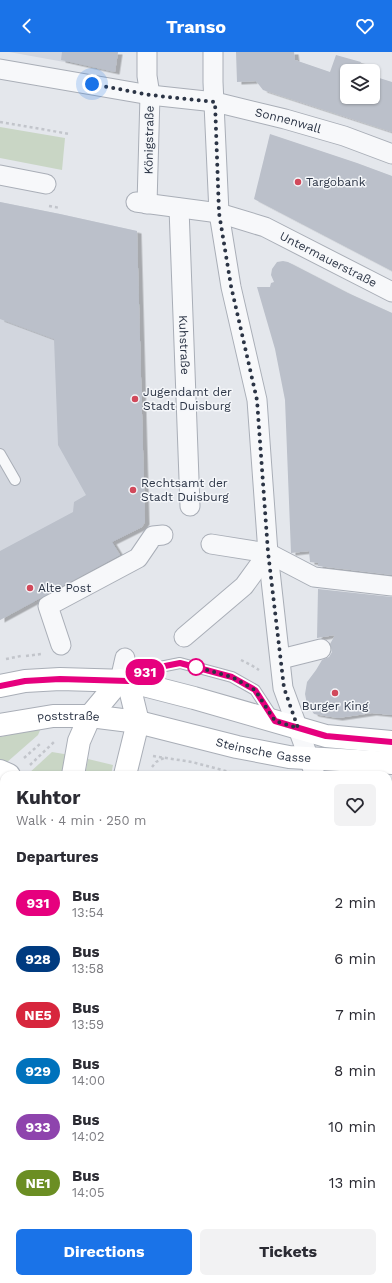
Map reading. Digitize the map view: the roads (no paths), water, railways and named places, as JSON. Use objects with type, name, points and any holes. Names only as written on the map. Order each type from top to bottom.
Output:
[{"type":"main road","points":[[0,686],[25,681],[60,679],[124,680]]},
{"type":"main road","points":[[74,771],[79,741],[90,716],[124,680]]},
{"type":"main road","points":[[124,680],[138,722],[126,771]]},
{"type":"main road","name":"Steinsche Gasse","points":[[124,680],[275,721],[306,751],[392,763]]},
{"type":"main road","name":"Poststraße","points":[[0,725],[53,716],[90,716],[138,722]]},
{"type":"main road","name":"Steinsche Gasse","points":[[138,722],[237,747],[289,757],[306,751],[326,736],[392,742]]},
{"type":"street","name":"Königstraße","points":[[142,203],[150,95],[147,76],[147,52]]},
{"type":"street","points":[[213,52],[219,213],[231,286],[257,400],[268,552],[284,688],[306,751]]},
{"type":"street","name":"Sonnenwall","points":[[0,69],[150,95],[215,102],[285,119],[337,134],[392,154]]},
{"type":"street","points":[[0,175],[46,184]]},
{"type":"street","name":"Untermauerstraße","points":[[142,203],[219,213],[265,227],[392,292]]},
{"type":"street","name":"Kuhstraße","points":[[179,208],[190,506]]},
{"type":"street","points":[[61,645],[48,606],[138,558],[153,536],[163,535]]},
{"type":"street","points":[[211,544],[268,552],[314,577],[392,586]]},
{"type":"street","points":[[184,637],[244,586],[268,552]]},
{"type":"street","points":[[281,659],[322,649]]},
{"type":"street","points":[[124,680],[125,658]]},
{"type":"lane","points":[[0,454],[15,480]]},
{"type":"lane","points":[[124,680],[150,669],[180,663],[232,677],[255,690],[275,721]]},
{"type":"place","name":"Targobank","points":[[298,182]]},
{"type":"place","name":"Jugendamt der Stadt Duisburg","points":[[135,399]]},
{"type":"place","name":"Rechtsamt der Stadt Duisburg","points":[[133,490]]},
{"type":"place","name":"Alte Post","points":[[30,588]]},
{"type":"place","name":"Burger King","points":[[335,693]]}]
